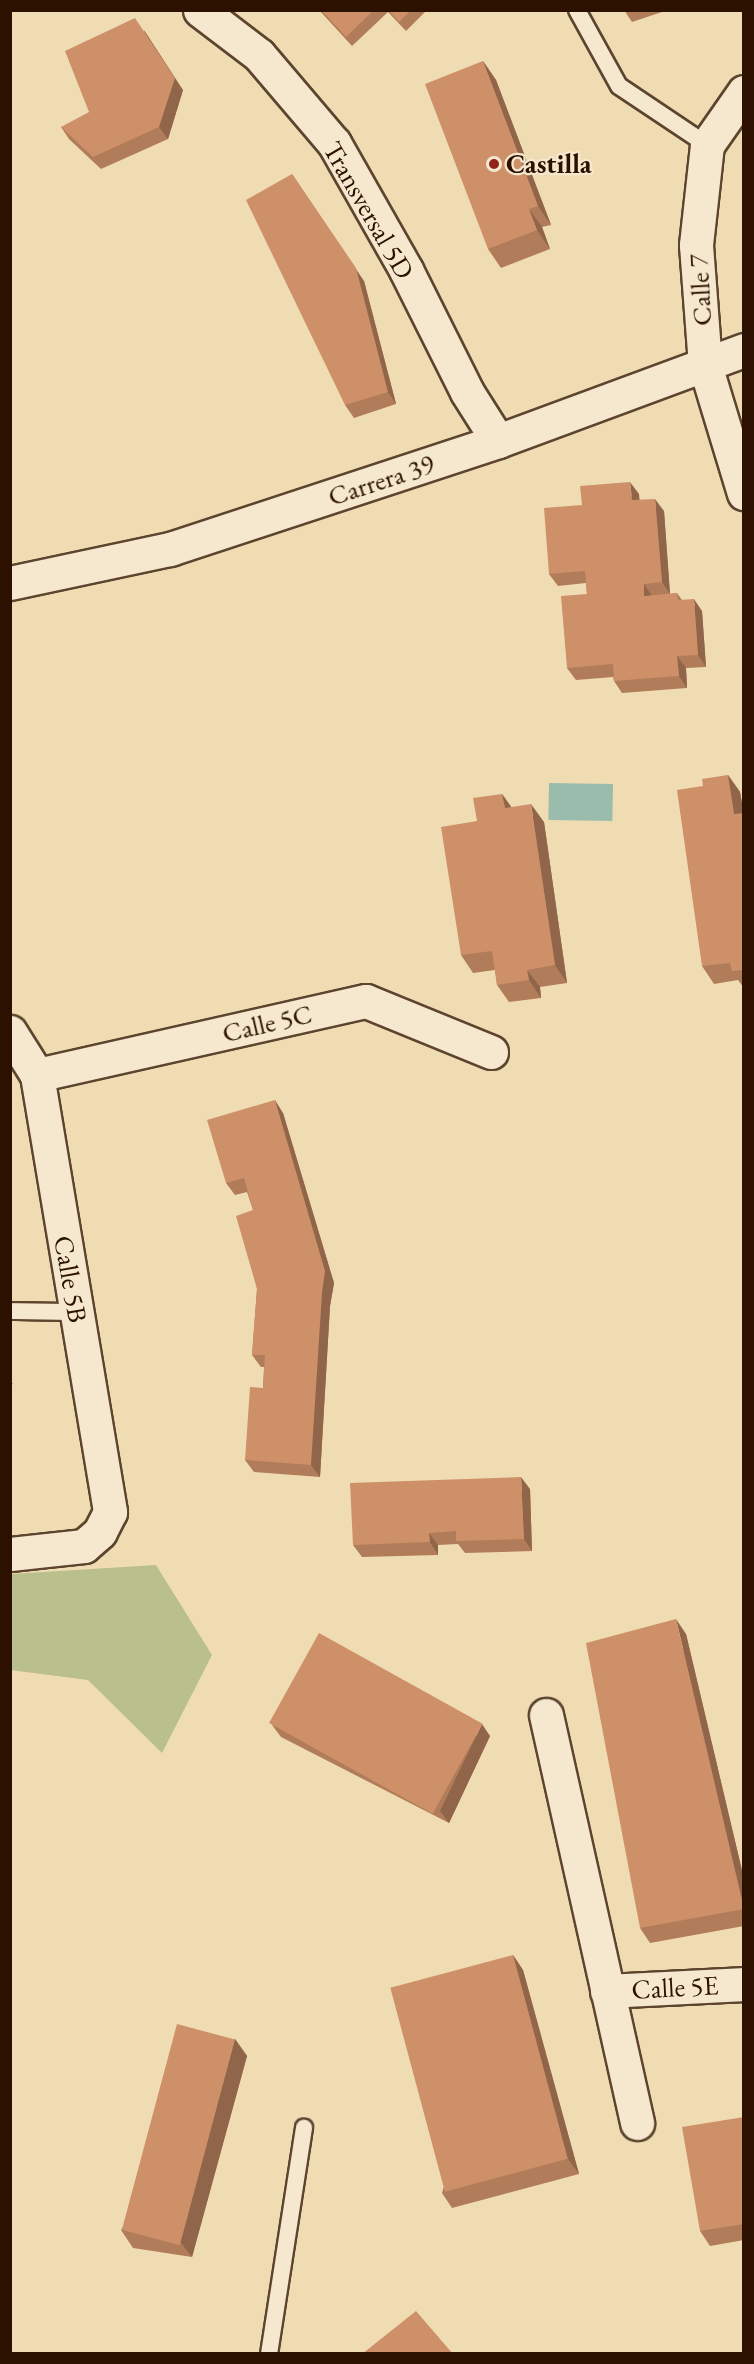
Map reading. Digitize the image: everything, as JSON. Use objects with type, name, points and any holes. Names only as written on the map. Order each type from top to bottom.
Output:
[{"type":"street","name":"Transversal 5D","points":[[200,10],[259,55],[334,143],[406,270],[467,392],[498,441]]},
{"type":"street","name":"Calle 7","points":[[744,92],[707,145],[696,245],[705,365],[744,493]]},
{"type":"street","name":"Carrera 39","points":[[10,583],[170,549],[498,441],[744,350]]},
{"type":"street","name":"Calle 5C","points":[[37,1075],[366,1001],[491,1052]]},
{"type":"street","name":"Calle 5B","points":[[10,1032],[37,1075],[110,1512],[100,1532],[84,1546],[10,1554]]},
{"type":"street","points":[[546,1715],[637,2123]]},
{"type":"street","name":"Calle 5E","points":[[607,1991],[744,1984]]},
{"type":"lane","points":[[577,10],[619,86],[707,145]]},
{"type":"lane","points":[[10,1311],[77,1312]]},
{"type":"lane","points":[[269,2354],[304,2128]]},
{"type":"green space","points":[[156,1565],[212,1655],[162,1753],[88,1680],[10,1670],[11,1574]]},
{"type":"shaded area","points":[[549,783],[613,784],[612,821],[548,820]]},
{"type":"building","points":[[321,10],[374,10],[346,37]]},
{"type":"building","points":[[388,10],[411,10],[399,22]]},
{"type":"building","points":[[135,18],[175,78],[159,127],[93,157],[61,127],[89,112],[65,51]]},
{"type":"building","name":"Castilla","points":[[483,61],[538,206],[529,209],[537,230],[488,249],[425,84]]},
{"type":"building","points":[[292,174],[356,268],[388,392],[345,405],[246,200]]},
{"type":"building","points":[[630,482],[632,500],[655,499],[662,582],[644,584],[644,596],[677,593],[678,600],[694,599],[698,655],[677,656],[679,676],[614,681],[613,664],[567,668],[561,596],[587,594],[585,571],[549,574],[544,508],[582,505],[580,486]]},
{"type":"building","points":[[728,775],[734,814],[744,813],[744,970],[732,971],[730,963],[702,966],[677,790],[703,786],[702,779]]},
{"type":"building","points":[[502,794],[505,808],[531,804],[555,965],[527,970],[529,980],[497,985],[492,951],[461,955],[441,827],[477,821],[473,798]]},
{"type":"building","points":[[275,1100],[325,1271],[311,1465],[245,1460],[250,1387],[263,1388],[265,1355],[252,1355],[257,1289],[236,1216],[253,1210],[244,1178],[226,1183],[207,1120]]},
{"type":"building","points":[[521,1477],[524,1539],[456,1541],[456,1531],[429,1533],[430,1542],[353,1545],[350,1483]]},
{"type":"building","points":[[676,1619],[744,1909],[640,1928],[586,1643]]},
{"type":"building","points":[[319,1633],[483,1724],[433,1814],[269,1723]]},
{"type":"building","points":[[513,1955],[568,2159],[445,2192],[390,1988]]},
{"type":"building","points":[[177,2024],[235,2040],[180,2245],[122,2230]]},
{"type":"building","points":[[744,2117],[744,2224],[700,2231],[682,2127]]},
{"type":"building","points":[[416,2311],[453,2354],[362,2354]]},
{"type":"place","name":"Castilla","points":[[494,164]]}]
